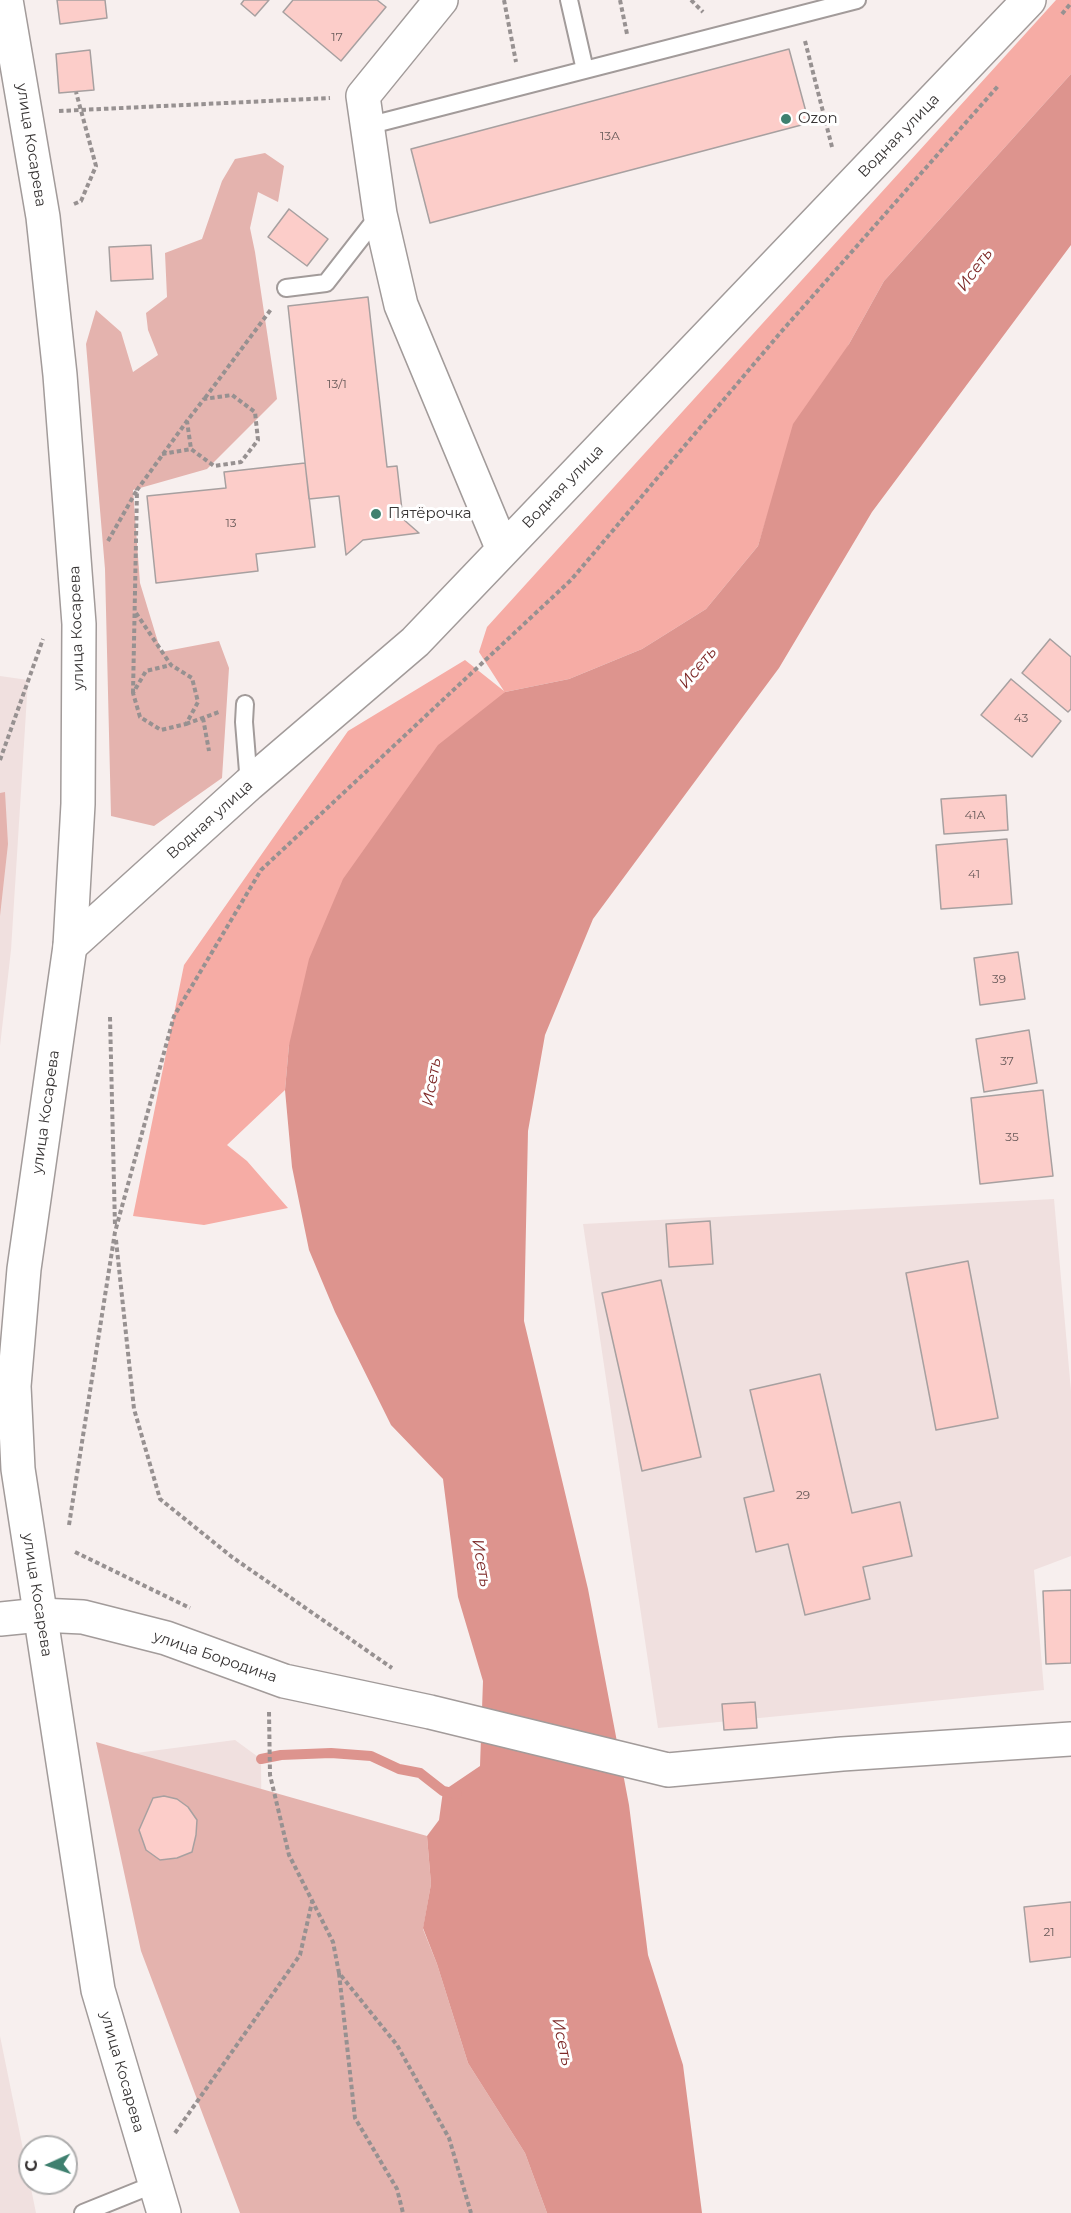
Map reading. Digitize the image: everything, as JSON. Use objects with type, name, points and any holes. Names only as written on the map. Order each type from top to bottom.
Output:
[{"type":"street","name":"улица Косарева","points":[[6,0],[8,60],[25,114],[43,217],[60,375],[78,596],[78,804],[70,946],[24,1269],[14,1386],[18,1469],[98,1990],[155,2184]]},
{"type":"street","name":"Водная улица","points":[[70,946],[249,784],[415,642],[1029,0]]},
{"type":"street","points":[[444,3],[365,111],[380,214],[401,305],[503,550]]},
{"type":"street","name":"улица Бородина","points":[[0,1619],[40,1615],[93,1619],[166,1638],[284,1681],[430,1712],[668,1770],[842,1754],[1071,1739]]},
{"type":"lane","points":[[569,0],[585,70]]},
{"type":"lane","points":[[365,111],[521,87],[857,0]]},
{"type":"lane","points":[[286,288],[326,283],[380,214]]},
{"type":"lane","points":[[245,704],[244,722],[249,784]]},
{"type":"lane","points":[[83,2213],[155,2184]]},
{"type":"path","points":[[504,0],[521,87]]},
{"type":"path","points":[[620,0],[631,58]]},
{"type":"path","points":[[1055,21],[1071,3]]},
{"type":"path","points":[[799,15],[832,147]]},
{"type":"path","points":[[69,1525],[115,1232],[174,1016],[261,870],[571,580],[781,332],[1000,83]]},
{"type":"path","points":[[43,217],[81,201],[96,166],[76,92]]},
{"type":"path","points":[[25,114],[82,110],[365,111]]},
{"type":"path","points":[[245,704],[161,730],[140,717],[134,693],[137,490],[286,288]]},
{"type":"path","points":[[187,421],[191,449],[214,466],[241,462],[258,440],[255,412],[232,395],[204,399]]},
{"type":"path","points":[[162,454],[191,449]]},
{"type":"path","points":[[135,612],[171,665],[192,678],[198,702],[186,724]]},
{"type":"path","points":[[134,693],[146,671],[171,665]]},
{"type":"path","points":[[203,718],[209,750]]},
{"type":"path","points":[[110,1017],[115,1232],[134,1409],[160,1499],[232,1557],[392,1668]]},
{"type":"path","points":[[75,1552],[193,1609]]},
{"type":"path","points":[[269,1750],[270,1775],[289,1855],[333,1942],[339,1973],[356,2118],[397,2188],[403,2213]]},
{"type":"path","points":[[155,2184],[170,2141],[300,1954],[312,1901]]},
{"type":"path","points":[[339,1973],[397,2045],[449,2138],[471,2213]]},
{"type":"shaded area","points":[[1056,0],[1071,0],[1071,74],[884,281],[849,344],[774,494],[758,546],[706,609],[642,649],[569,679],[505,692],[289,1045],[285,1090],[227,1145],[247,1161],[288,1208],[204,1225],[133,1216],[184,965],[348,731],[465,660],[504,691],[479,652],[487,627]]},
{"type":"shaded area","points":[[265,153],[284,166],[278,202],[258,192],[250,228],[277,399],[207,469],[133,490],[140,583],[161,652],[219,641],[229,668],[222,778],[154,826],[111,816],[105,569],[86,344],[96,310],[121,332],[133,372],[158,355],[148,330],[146,313],[167,297],[165,253],[202,239],[222,181],[235,159]]},
{"type":"shaded area","points":[[0,676],[28,680],[11,950],[0,1046]]},
{"type":"shaded area","points":[[5,792],[8,844],[0,916],[0,793]]},
{"type":"shaded area","points":[[1054,1199],[1071,1391],[1071,1556],[1034,1570],[1044,1690],[658,1728],[583,1224]]},
{"type":"shaded area","points":[[235,1740],[261,1759],[262,1878],[121,1755]]},
{"type":"shaded area","points":[[96,1742],[427,1836],[431,1884],[423,1929],[437,1964],[468,2063],[525,2153],[547,2213],[240,2213],[141,1951]]},
{"type":"shaded area","points":[[0,2036],[20,2135],[18,2135],[18,2195],[32,2195],[36,2213],[0,2213]]},
{"type":"water","name":"Исеть","points":[[1071,74],[1071,245],[872,512],[779,668],[593,919],[545,1035],[528,1131],[524,1321],[588,1589],[629,1805],[648,1955],[683,2065],[702,2213],[547,2213],[525,2153],[468,2063],[437,1964],[423,1928],[431,1884],[427,1836],[439,1820],[443,1791],[480,1766],[483,1681],[458,1597],[443,1479],[391,1425],[335,1312],[309,1250],[292,1167],[285,1090],[289,1045],[309,959],[343,879],[438,745],[505,692],[569,679],[642,649],[706,609],[758,546],[793,424],[849,344],[884,281]]},
{"type":"building","points":[[57,0],[105,0],[107,18],[60,24]]},
{"type":"building","points":[[244,0],[269,0],[255,16],[241,4]]},
{"type":"building","points":[[293,0],[377,0],[386,7],[341,61],[283,12]]},
{"type":"building","points":[[789,49],[809,123],[430,223],[411,149]]},
{"type":"building","points":[[90,50],[94,90],[59,93],[56,54]]},
{"type":"building","points":[[289,209],[328,239],[307,266],[268,237]]},
{"type":"building","points":[[151,245],[153,279],[111,281],[109,247]]},
{"type":"building","points":[[368,297],[387,467],[397,466],[403,519],[419,533],[363,540],[346,555],[339,496],[309,499],[288,306]]},
{"type":"building","points":[[305,463],[315,547],[256,554],[258,571],[156,583],[147,496],[226,488],[224,472]]},
{"type":"building","points":[[1050,639],[1071,657],[1071,709],[1068,712],[1022,673]]},
{"type":"building","points":[[1011,679],[1061,721],[1032,757],[981,715]]},
{"type":"building","points":[[1006,795],[1008,830],[944,834],[941,799]]},
{"type":"building","points":[[1007,839],[1012,904],[941,909],[936,845]]},
{"type":"building","points":[[1018,952],[1025,999],[980,1005],[974,958]]},
{"type":"building","points":[[1029,1030],[1037,1083],[984,1092],[976,1039]]},
{"type":"building","points":[[1043,1090],[1053,1176],[980,1184],[971,1098]]},
{"type":"building","points":[[710,1221],[713,1264],[669,1267],[666,1224]]},
{"type":"building","points":[[968,1261],[998,1418],[936,1430],[906,1273]]},
{"type":"building","points":[[661,1280],[701,1457],[642,1471],[602,1293]]},
{"type":"building","points":[[820,1374],[852,1513],[900,1502],[912,1556],[863,1567],[870,1599],[805,1615],[788,1544],[756,1552],[744,1498],[774,1491],[750,1390]]},
{"type":"building","points":[[1071,1590],[1071,1663],[1046,1664],[1043,1591]]},
{"type":"building","points":[[755,1702],[757,1728],[724,1730],[722,1704]]},
{"type":"building","points":[[164,1796],[177,1799],[188,1807],[197,1820],[192,1852],[177,1858],[160,1860],[146,1850],[139,1830],[153,1798]]},
{"type":"building","points":[[1071,1902],[1071,1957],[1030,1962],[1024,1907]]},
{"type":"waterway","points":[[261,1759],[281,1755],[331,1753],[371,1756],[399,1769],[420,1773],[443,1791],[457,1794]]},
{"type":"place","name":"Ozon","points":[[786,119]]},
{"type":"place","name":"Пятёрочка","points":[[376,514]]}]
